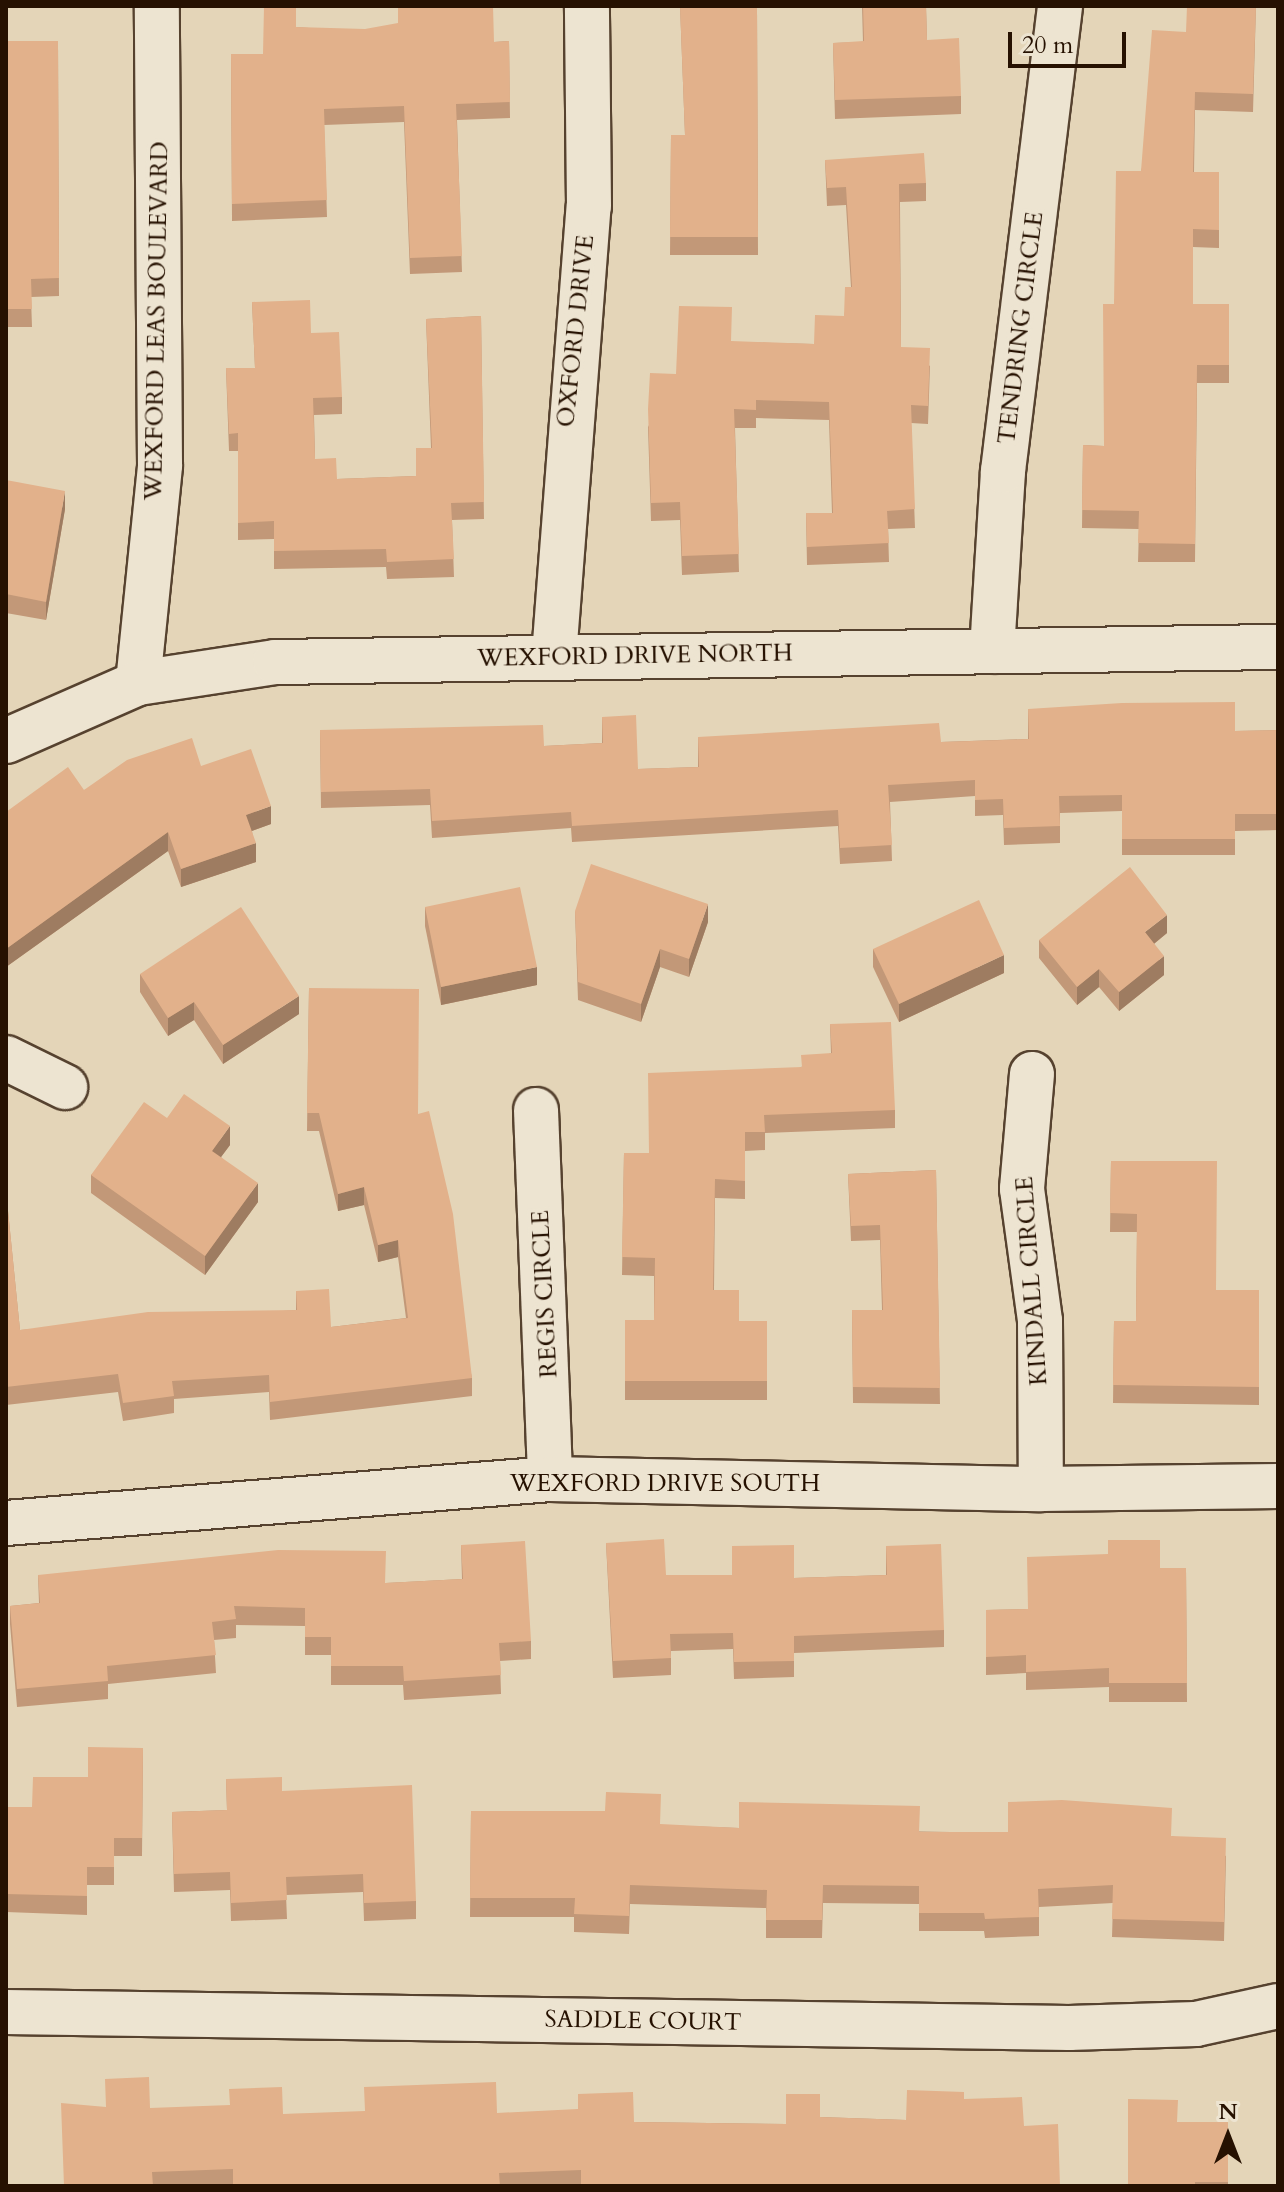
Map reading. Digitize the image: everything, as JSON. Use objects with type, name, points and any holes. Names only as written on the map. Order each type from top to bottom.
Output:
[{"type":"street","name":"WEXFORD LEAS BOULEVARD","points":[[138,683],[160,465],[157,6]]},
{"type":"street","name":"OXFORD DRIVE","points":[[554,656],[589,206],[587,6]]},
{"type":"street","name":"TENDRING CIRCLE","points":[[992,651],[1003,471],[1060,6]]},
{"type":"street","name":"WEXFORD DRIVE NORTH","points":[[6,741],[138,683],[275,662],[1278,647]]},
{"type":"street","points":[[6,1058],[65,1087]]},
{"type":"street","name":"KINDALL CIRCLE","points":[[1032,1074],[1022,1189],[1040,1321],[1041,1489]]},
{"type":"street","name":"REGIS CIRCLE","points":[[536,1110],[550,1479]]},
{"type":"street","name":"WEXFORD DRIVE SOUTH","points":[[6,1523],[550,1479],[1041,1489],[1278,1486]]},
{"type":"street","name":"SADDLE COURT","points":[[6,2012],[1069,2028],[1196,2024],[1278,2006]]},
{"type":"building","points":[[264,6],[296,6],[296,27],[365,29],[398,23],[398,6],[493,6],[494,42],[509,41],[510,102],[456,104],[462,256],[410,258],[404,106],[324,109],[327,200],[232,204],[231,54],[263,54]]},
{"type":"building","points":[[680,6],[757,6],[758,237],[670,237],[671,135],[685,135]]},
{"type":"building","points":[[863,6],[926,6],[927,40],[959,38],[961,96],[835,100],[833,43],[864,41]]},
{"type":"building","points":[[1187,6],[1256,6],[1253,94],[1195,92],[1193,172],[1219,172],[1219,230],[1193,229],[1193,304],[1229,304],[1229,365],[1197,365],[1195,544],[1138,543],[1139,511],[1082,510],[1083,445],[1104,446],[1103,304],[1114,304],[1116,171],[1141,171],[1152,30],[1186,32]]},
{"type":"building","points":[[6,41],[58,41],[59,278],[31,279],[32,309],[6,309]]},
{"type":"building","points":[[924,153],[926,183],[899,184],[901,347],[930,348],[928,406],[911,405],[915,509],[887,511],[889,543],[807,547],[806,513],[833,513],[829,402],[756,400],[756,410],[734,409],[739,554],[682,556],[680,502],[651,503],[648,409],[650,373],[676,374],[679,306],[732,307],[731,341],[814,344],[815,315],[844,316],[845,287],[852,287],[846,187],[827,188],[825,160]]},
{"type":"building","points":[[310,300],[311,333],[339,332],[342,397],[313,398],[315,459],[336,458],[337,479],[416,476],[416,448],[432,448],[426,319],[481,316],[484,502],[451,503],[454,559],[387,562],[386,549],[274,551],[274,521],[238,523],[238,433],[229,434],[226,368],[255,368],[252,302]]},
{"type":"building","points":[[6,480],[65,491],[46,602],[6,594]]},
{"type":"building","points":[[1235,702],[1235,731],[1278,730],[1278,814],[1235,814],[1235,839],[1122,839],[1122,795],[1059,796],[1060,826],[1004,828],[1003,799],[975,800],[975,780],[888,785],[892,845],[840,848],[838,810],[572,826],[571,812],[432,821],[430,789],[321,792],[320,730],[543,725],[544,746],[603,743],[602,717],[636,715],[638,769],[699,767],[698,737],[939,723],[941,742],[1029,739],[1028,709],[1122,703]]},
{"type":"building","points":[[192,738],[201,766],[251,749],[271,806],[246,815],[256,843],[181,869],[168,832],[6,949],[6,812],[68,767],[84,790],[127,760]]},
{"type":"building","points":[[591,864],[708,904],[689,959],[660,949],[641,1004],[578,982],[575,911]]},
{"type":"building","points":[[1130,867],[1167,915],[1145,932],[1164,956],[1119,992],[1099,969],[1077,987],[1039,940]]},
{"type":"building","points":[[520,887],[537,967],[441,987],[425,907]]},
{"type":"building","points":[[979,900],[1004,955],[899,1004],[873,949]]},
{"type":"building","points":[[241,907],[299,996],[223,1045],[194,1002],[168,1018],[140,974]]},
{"type":"building","points":[[309,988],[419,989],[418,1114],[429,1111],[453,1214],[472,1378],[270,1402],[269,1375],[172,1381],[174,1396],[123,1403],[118,1374],[6,1387],[6,1191],[20,1330],[148,1312],[297,1310],[296,1291],[329,1289],[331,1327],[408,1318],[398,1240],[378,1245],[364,1187],[338,1194],[319,1113],[307,1113]]},
{"type":"building","points":[[891,1022],[895,1110],[764,1115],[765,1132],[745,1132],[745,1181],[715,1179],[713,1290],[739,1290],[739,1321],[767,1321],[767,1381],[625,1381],[625,1320],[654,1320],[655,1258],[622,1257],[624,1153],[649,1153],[648,1073],[802,1067],[801,1055],[832,1053],[830,1024]]},
{"type":"building","points":[[184,1094],[230,1126],[212,1151],[258,1183],[205,1256],[91,1175],[144,1102],[167,1118]]},
{"type":"building","points":[[1111,1161],[1217,1161],[1216,1290],[1259,1290],[1259,1387],[1113,1385],[1114,1321],[1136,1321],[1137,1214],[1110,1213]]},
{"type":"building","points":[[936,1170],[940,1388],[853,1387],[852,1310],[883,1310],[880,1225],[851,1226],[848,1174]]},
{"type":"building","points":[[664,1539],[666,1575],[732,1575],[732,1546],[794,1545],[794,1578],[887,1575],[886,1546],[941,1544],[944,1630],[794,1636],[794,1661],[734,1662],[733,1633],[670,1634],[671,1658],[613,1661],[606,1543]]},
{"type":"building","points":[[1108,1540],[1160,1540],[1160,1568],[1186,1568],[1187,1683],[1109,1683],[1109,1668],[1026,1672],[1026,1655],[986,1657],[986,1610],[1028,1609],[1027,1557],[1108,1554]]},
{"type":"building","points":[[525,1541],[531,1641],[499,1643],[501,1675],[404,1681],[403,1666],[331,1666],[331,1637],[305,1637],[305,1608],[234,1606],[236,1619],[212,1622],[216,1655],[107,1666],[108,1681],[17,1689],[10,1606],[40,1603],[38,1575],[278,1550],[386,1551],[385,1583],[463,1579],[461,1545]]},
{"type":"building","points":[[88,1747],[143,1748],[142,1838],[114,1838],[114,1867],[87,1867],[87,1896],[6,1894],[6,1807],[32,1807],[33,1777],[88,1777]]},
{"type":"building","points":[[282,1777],[282,1791],[412,1785],[416,1901],[364,1903],[363,1874],[286,1877],[287,1900],[231,1903],[230,1872],[174,1874],[172,1812],[227,1810],[226,1779]]},
{"type":"building","points":[[606,1792],[661,1794],[660,1824],[739,1828],[739,1802],[920,1806],[919,1832],[1008,1832],[1008,1802],[1062,1800],[1172,1808],[1171,1836],[1226,1838],[1224,1922],[1112,1919],[1113,1885],[1038,1889],[1039,1917],[985,1919],[984,1913],[919,1913],[919,1886],[823,1885],[822,1920],[766,1920],[767,1890],[630,1885],[629,1916],[574,1914],[575,1898],[470,1898],[471,1811],[605,1811]]},
{"type":"building","points":[[149,2077],[150,2108],[230,2105],[229,2089],[282,2087],[283,2114],[365,2111],[364,2087],[496,2082],[497,2113],[578,2109],[578,2094],[633,2092],[634,2122],[786,2124],[786,2094],[820,2094],[820,2117],[906,2120],[907,2090],[964,2092],[964,2099],[1022,2097],[1024,2126],[1058,2124],[1060,2186],[581,2186],[581,2170],[499,2173],[500,2186],[233,2186],[233,2169],[152,2172],[153,2186],[64,2186],[61,2103],[106,2107],[105,2079]]},
{"type":"building","points":[[1128,2099],[1178,2100],[1177,2122],[1228,2122],[1228,2182],[1195,2182],[1195,2186],[1128,2186]]}]
